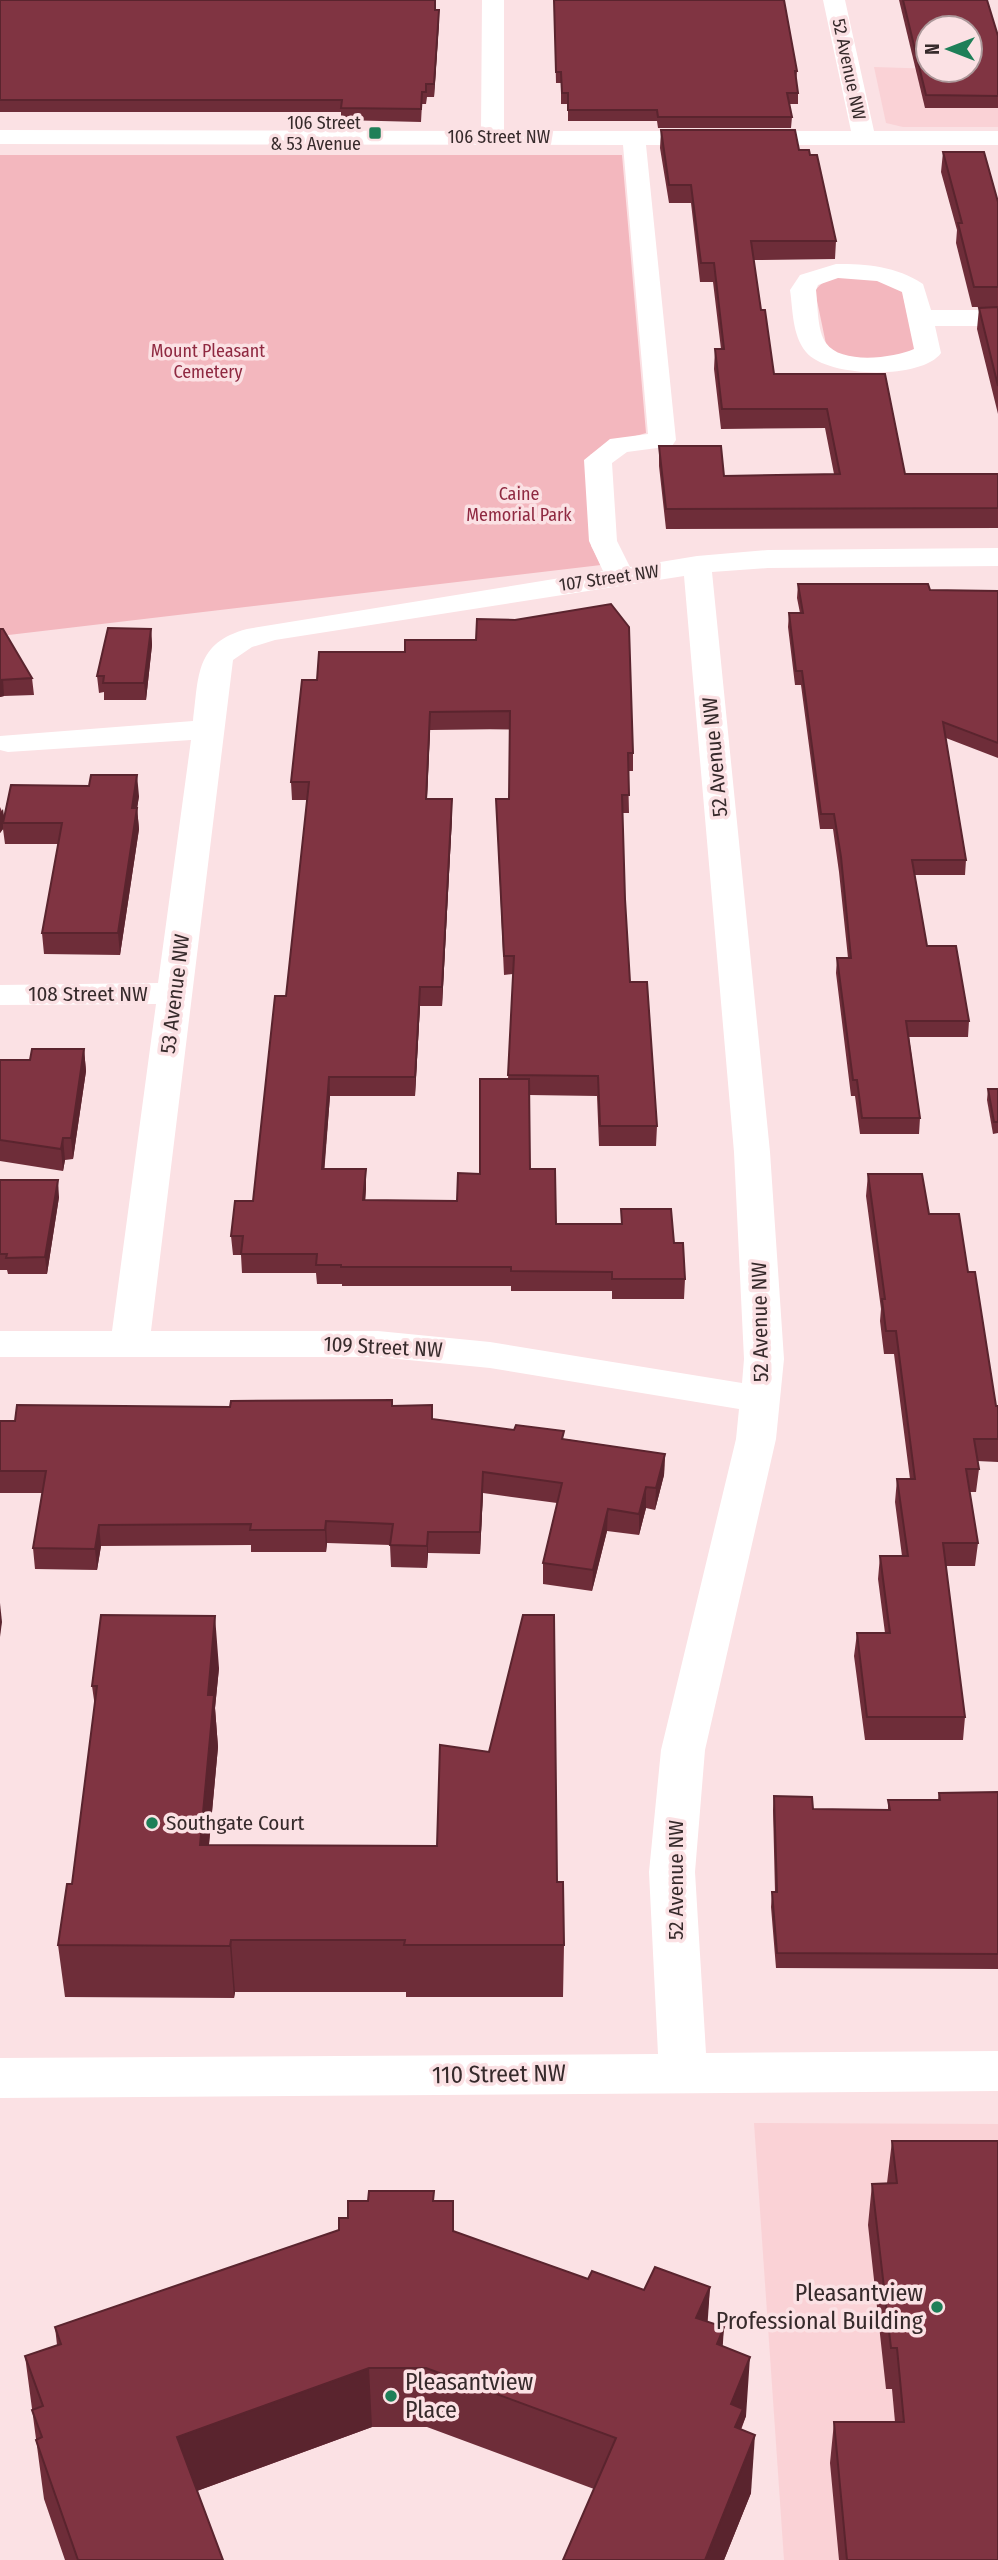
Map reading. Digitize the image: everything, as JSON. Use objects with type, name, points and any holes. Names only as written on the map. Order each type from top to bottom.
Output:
[{"type":"street","points":[[492,138],[493,0]]},
{"type":"street","name":"52 Avenue NW","points":[[834,0],[864,138]]},
{"type":"street","name":"106 Street NW","points":[[0,137],[998,138]]},
{"type":"street","points":[[620,576],[603,541],[598,460],[620,445],[662,440],[634,138]]},
{"type":"street","points":[[836,271],[872,271],[891,276],[914,289],[920,318],[928,352],[916,359],[897,364],[857,364],[834,360],[820,353],[813,345],[803,290],[809,281],[836,271]]},
{"type":"street","points":[[920,318],[998,318]]},
{"type":"street","name":"107 Street NW","points":[[226,648],[245,639],[275,631],[697,565],[768,559],[998,556]]},
{"type":"street","name":"52 Avenue NW","points":[[683,2072],[672,1872],[682,1750],[756,1440],[761,1399],[762,1297],[752,1152],[697,565]]},
{"type":"street","name":"53 Avenue NW","points":[[130,1344],[216,663],[226,648]]},
{"type":"street","points":[[8,743],[208,729]]},
{"type":"street","name":"108 Street NW","points":[[0,995],[175,993]]},
{"type":"street","name":"109 Street NW","points":[[0,1344],[314,1343],[447,1350],[761,1399]]},
{"type":"street","name":"110 Street NW","points":[[0,2078],[998,2071]]},
{"type":"shaded area","points":[[874,67],[914,68],[914,84],[984,84],[984,68],[998,67],[998,127],[903,127],[886,123]]},
{"type":"shaded area","points":[[754,2123],[998,2124],[998,2560],[784,2560]]},
{"type":"green space","name":"Mount Pleasant Cemetery","points":[[0,155],[622,155],[646,433],[618,441],[590,455],[591,546],[601,565],[0,636]]},
{"type":"green space","points":[[869,276],[902,290],[915,350],[868,360],[844,357],[826,344],[815,291],[832,279]]},
{"type":"building","points":[[0,0],[435,0],[435,10],[439,10],[434,84],[426,84],[426,92],[422,92],[421,109],[341,108],[342,100],[0,100]]},
{"type":"building","points":[[554,0],[784,0],[797,71],[798,93],[787,93],[792,117],[658,117],[657,110],[568,110],[568,93],[562,93],[561,72],[556,72]]},
{"type":"building","points":[[903,0],[987,0],[998,36],[998,96],[926,95],[923,84],[984,84],[984,14],[914,14],[914,45]]},
{"type":"building","points":[[661,130],[795,130],[799,150],[809,150],[810,155],[817,155],[836,241],[751,241],[774,374],[885,374],[905,474],[998,474],[998,508],[666,509],[659,446],[721,446],[724,476],[840,474],[827,409],[722,409],[715,349],[724,349],[714,263],[701,263],[691,185],[669,185]]},
{"type":"building","points":[[943,152],[984,152],[998,202],[998,287],[974,287],[958,223],[962,223]]},
{"type":"building","points":[[998,307],[998,386],[979,308]]},
{"type":"building","points":[[798,584],[928,584],[930,590],[998,591],[998,743],[943,722],[966,860],[912,860],[927,946],[956,946],[969,1021],[906,1021],[920,1118],[862,1118],[857,1080],[853,1080],[837,958],[851,958],[841,857],[834,814],[821,814],[802,671],[796,671],[789,613],[803,613]]},
{"type":"building","points":[[611,604],[629,627],[633,753],[628,753],[629,795],[622,795],[625,899],[630,982],[647,982],[657,1126],[600,1126],[598,1076],[508,1075],[514,956],[504,956],[496,799],[509,799],[510,711],[430,712],[426,799],[452,799],[442,987],[420,987],[415,1077],[329,1077],[322,1169],[366,1169],[363,1200],[457,1201],[458,1173],[480,1174],[480,1079],[529,1079],[530,1169],[555,1169],[556,1224],[622,1224],[621,1209],[671,1209],[674,1243],[683,1243],[685,1279],[612,1279],[612,1272],[511,1271],[511,1267],[341,1267],[316,1265],[317,1254],[241,1254],[243,1236],[231,1236],[235,1201],[253,1201],[275,996],[286,996],[309,782],[291,782],[302,680],[317,680],[319,652],[405,652],[405,640],[476,640],[477,619],[515,620]]},
{"type":"building","points":[[108,628],[151,629],[144,683],[103,683],[104,676],[97,676]]},
{"type":"building","points":[[0,629],[3,629],[32,678],[0,680]]},
{"type":"building","points":[[91,775],[137,775],[132,808],[137,808],[118,933],[42,933],[62,823],[3,823],[11,785],[89,786]]},
{"type":"building","points":[[32,1049],[84,1049],[71,1138],[63,1138],[61,1149],[0,1140],[0,1060],[30,1060]]},
{"type":"building","points":[[988,1089],[998,1089],[998,1122],[994,1122]]},
{"type":"building","points":[[868,1174],[922,1174],[929,1214],[959,1214],[968,1272],[975,1272],[998,1406],[998,1439],[974,1439],[979,1469],[966,1469],[978,1543],[943,1543],[965,1717],[867,1717],[857,1633],[890,1633],[880,1556],[908,1556],[897,1479],[915,1479],[896,1331],[886,1331],[882,1299],[885,1299]]},
{"type":"building","points":[[0,1180],[58,1180],[45,1257],[6,1258],[7,1254],[0,1254]]},
{"type":"building","points":[[392,1400],[392,1406],[432,1405],[432,1419],[514,1430],[516,1425],[564,1431],[562,1439],[665,1454],[656,1488],[646,1487],[639,1514],[608,1509],[593,1570],[543,1563],[562,1483],[483,1472],[480,1532],[428,1532],[427,1546],[390,1545],[393,1524],[326,1521],[325,1530],[250,1530],[251,1524],[99,1525],[95,1549],[33,1548],[46,1471],[0,1471],[0,1421],[15,1421],[17,1405],[230,1407],[231,1401]]},
{"type":"building","name":"Southgate Court","points":[[101,1615],[215,1616],[208,1695],[214,1695],[200,1845],[437,1846],[440,1745],[489,1752],[523,1615],[554,1615],[557,1882],[563,1882],[564,1945],[404,1945],[405,1940],[231,1940],[230,1946],[58,1945],[67,1884],[72,1884],[97,1686],[92,1686]]},
{"type":"building","points":[[998,1792],[998,1954],[777,1953],[772,1892],[777,1892],[774,1796],[812,1797],[813,1809],[890,1810],[888,1800],[940,1800],[939,1793]]},
{"type":"building","name":"Pleasantview Professional Building","points":[[892,2141],[998,2141],[998,2560],[847,2560],[834,2422],[904,2422],[897,2348],[891,2348],[872,2184],[897,2183]]},
{"type":"building","name":"Pleasantview Place","points":[[369,2191],[434,2191],[433,2201],[453,2201],[453,2231],[588,2279],[592,2271],[644,2290],[655,2267],[710,2287],[696,2318],[724,2327],[717,2344],[750,2357],[731,2404],[743,2409],[735,2427],[755,2435],[705,2560],[563,2560],[616,2438],[426,2368],[369,2368],[177,2437],[223,2560],[78,2560],[36,2440],[42,2437],[32,2410],[43,2406],[25,2356],[61,2344],[55,2327],[339,2230],[339,2218],[348,2218],[348,2201],[368,2201]]},
{"type":"place","name":"106 Street & 53 Avenue","points":[[375,133]]},
{"type":"place","name":"Southgate Court","points":[[152,1823]]},
{"type":"place","name":"Pleasantview Professional Building","points":[[937,2307]]},
{"type":"place","name":"Pleasantview Place","points":[[391,2396]]},
{"type":"park label","name":"Caine Memorial Park","points":[[519,504]]}]
